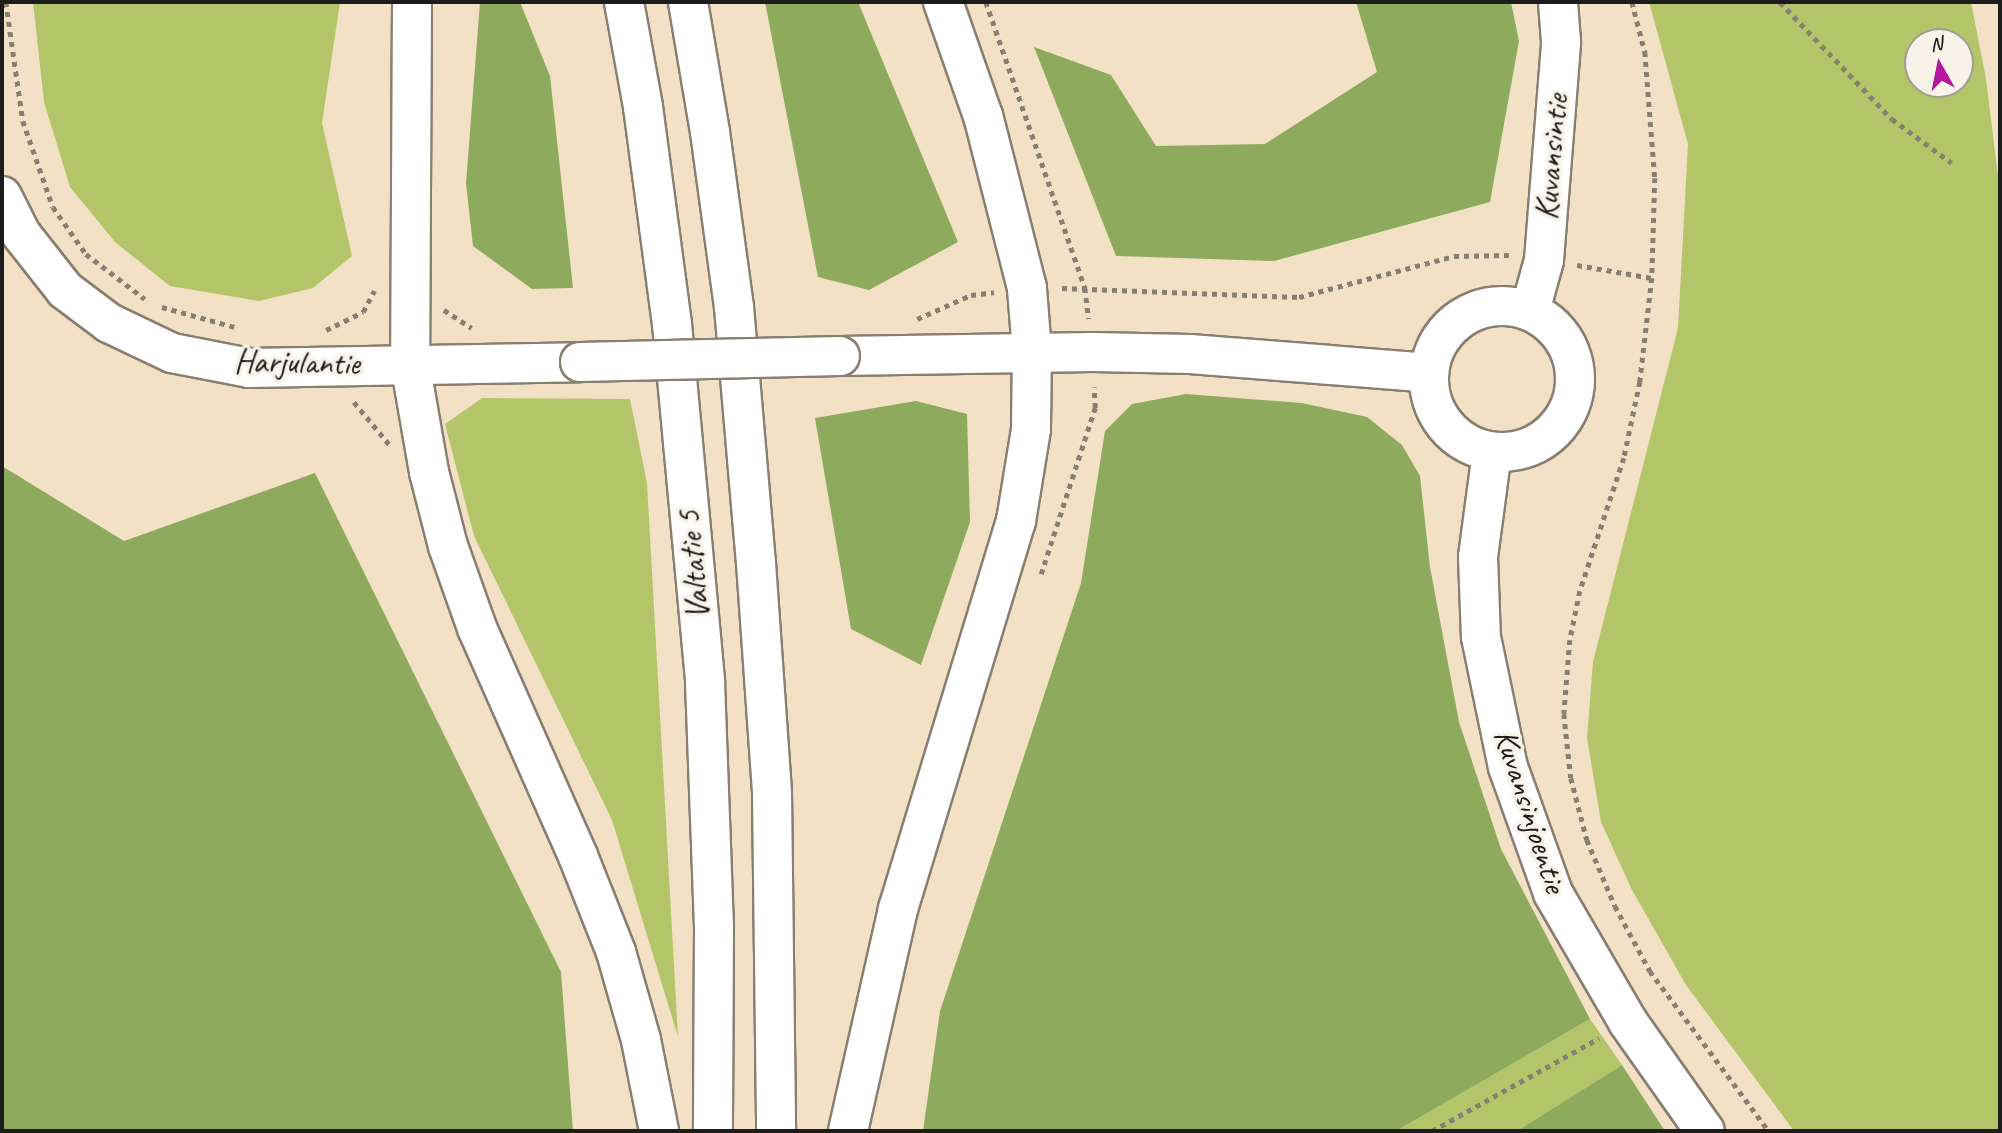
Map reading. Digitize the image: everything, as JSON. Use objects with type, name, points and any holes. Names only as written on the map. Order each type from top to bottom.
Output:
[{"type":"main road","points":[[412,2],[410,363],[418,419],[448,546],[477,628],[578,856],[616,952],[641,1040],[659,1131]]},
{"type":"main road","name":"Valtatie 5","points":[[624,2],[643,107],[672,324],[705,682],[715,928],[713,1131]]},
{"type":"main road","name":"Valtatie 5","points":[[688,2],[710,132],[734,307],[756,564],[772,793],[776,1131]]},
{"type":"main road","points":[[848,1131],[898,909],[1016,521],[1031,429],[1032,352],[1027,288],[983,116],[943,2]]},
{"type":"main road","name":"Kuvansintie","points":[[1530,311],[1544,260],[1561,42],[1558,2]]},
{"type":"main road","name":"Harjulantie","points":[[2,196],[21,234],[65,290],[109,323],[172,353],[248,368],[1032,352],[1190,354],[1429,373]]},
{"type":"main road","points":[[1508,306],[1530,311],[1550,323],[1565,341],[1575,375],[1569,409],[1556,429],[1538,443],[1516,451],[1492,452],[1471,445],[1452,433],[1438,415],[1430,395],[1429,373],[1434,350],[1446,331],[1464,316],[1485,307],[1508,306]]},
{"type":"main road","name":"Kuvansinjoentie","points":[[1492,452],[1478,557],[1481,637],[1508,767],[1553,893],[1628,1021],[1705,1131]]},
{"type":"path","points":[[6,2],[23,121],[53,207],[86,254],[152,304],[246,330]]},
{"type":"path","points":[[1632,2],[1645,52],[1654,166],[1652,278],[1640,382],[1624,458],[1580,591],[1570,640],[1564,714],[1571,778],[1587,840],[1615,906],[1650,971],[1769,1131]]},
{"type":"path","points":[[1780,2],[1892,119],[1952,163]]},
{"type":"path","points":[[910,322],[971,295],[1027,288],[1299,297],[1454,256],[1502,254],[1652,278]]},
{"type":"path","points":[[325,331],[363,312],[376,287]]},
{"type":"path","points":[[1432,1131],[1628,1021]]},
{"type":"green space","points":[[33,2],[340,2],[322,123],[352,256],[313,288],[259,301],[170,286],[115,242],[70,187],[44,102]]},
{"type":"green space","points":[[480,2],[520,2],[550,76],[573,288],[532,289],[473,246],[466,183]]},
{"type":"green space","points":[[765,2],[858,2],[958,242],[869,290],[818,277]]},
{"type":"green space","points":[[1356,2],[1511,2],[1519,41],[1490,202],[1274,261],[1116,256],[1034,47],[1111,75],[1156,146],[1265,144],[1377,72]]},
{"type":"green space","points":[[1649,2],[1971,2],[1986,79],[2000,192],[2000,1131],[1794,1131],[1686,985],[1632,890],[1601,822],[1587,738],[1593,662],[1678,328],[1688,144]]},
{"type":"green space","points":[[1186,394],[1302,403],[1367,417],[1402,445],[1420,476],[1430,567],[1459,722],[1501,849],[1590,1019],[1396,1131],[923,1131],[940,1011],[1081,583],[1105,431],[1132,404]]},
{"type":"green space","points":[[482,398],[630,399],[647,483],[678,1037],[612,820],[474,536],[445,424]]},
{"type":"green space","points":[[916,401],[967,414],[970,522],[921,665],[851,629],[815,418]]},
{"type":"green space","points":[[2,466],[124,541],[315,473],[561,972],[573,1131],[2,1131]]},
{"type":"green space","points":[[1590,1019],[1622,1065],[1517,1131],[1396,1131]]},
{"type":"green space","points":[[1622,1065],[1665,1131],[1517,1131]]}]
